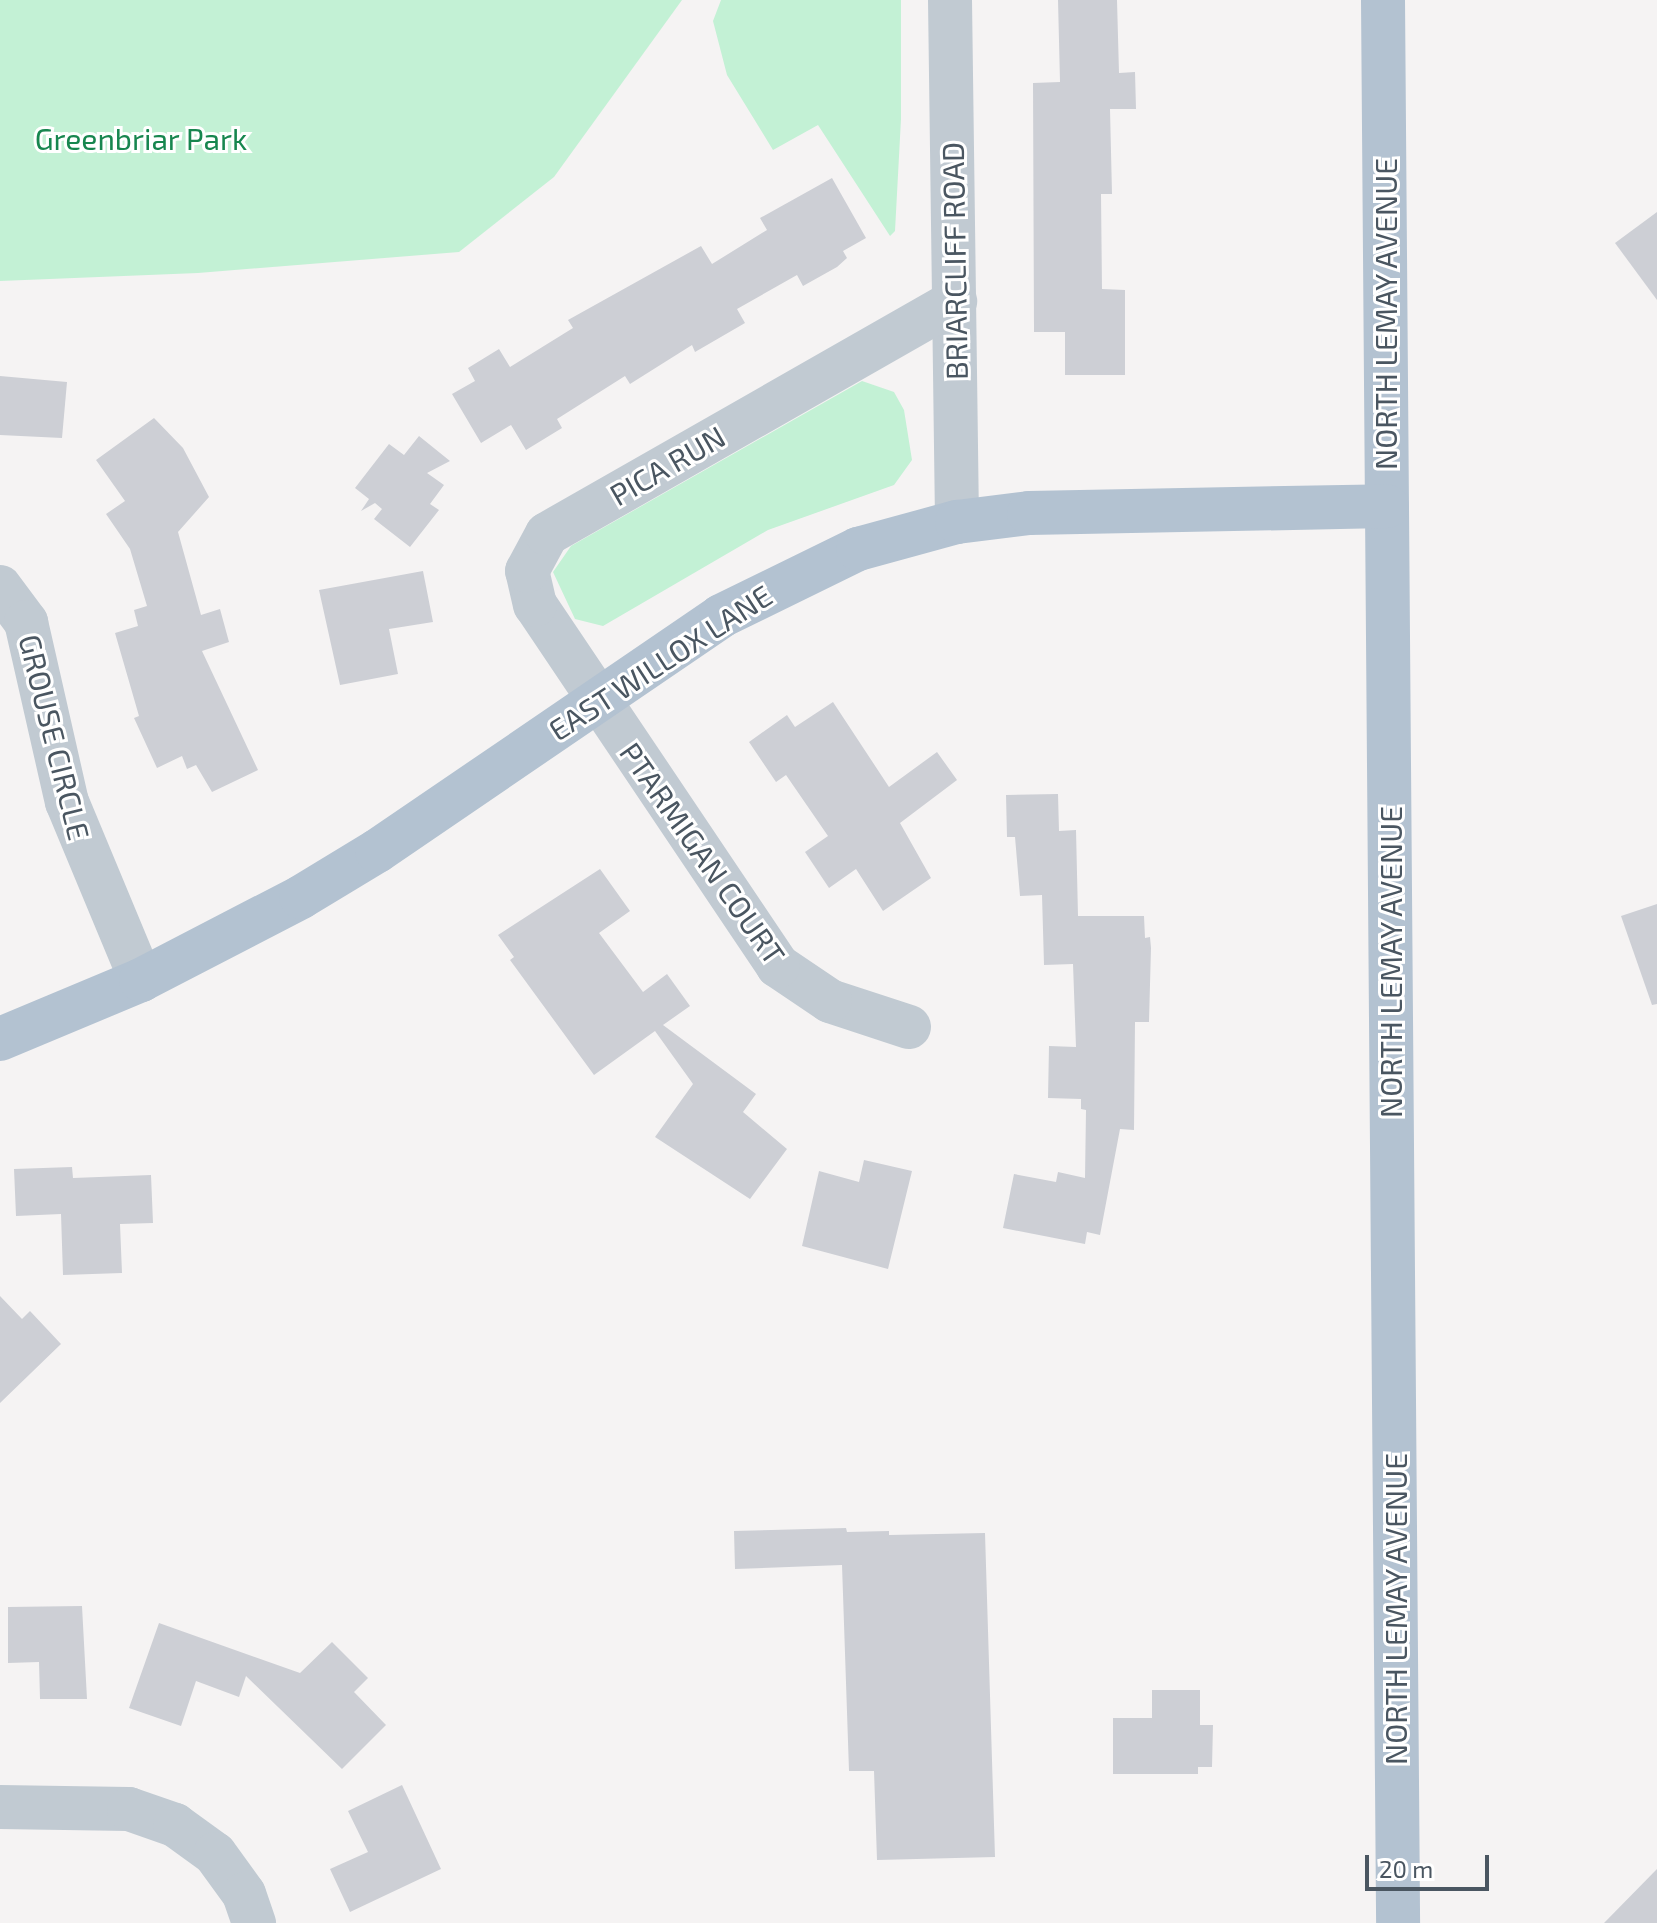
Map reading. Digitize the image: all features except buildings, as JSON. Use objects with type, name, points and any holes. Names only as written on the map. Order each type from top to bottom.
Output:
[{"type":"main road","name":"NORTH LEMAY AVENUE","points":[[1383,0],[1398,1923]]},
{"type":"main road","name":"EAST WILLOX LANE","points":[[0,1039],[141,980],[223,940],[377,851],[765,590],[858,549],[957,522],[1059,511],[1387,506]]},
{"type":"street","name":"BRIARCLIFF ROAD","points":[[950,0],[957,522]]},
{"type":"street","name":"PICA RUN","points":[[598,701],[535,605],[527,571],[537,544],[547,534],[955,301]]},
{"type":"street","name":"GROUSE CIRCLE","points":[[0,587],[26,622],[67,802],[141,980]]},
{"type":"street","name":"PTARMIGAN COURT","points":[[598,701],[778,966],[830,1001],[909,1027]]},
{"type":"street","points":[[0,1807],[129,1809],[175,1825],[215,1854],[244,1894],[254,1923]]},
{"type":"green space","name":"Greenbriar Park","points":[[0,0],[682,0],[554,177],[459,252],[198,273],[0,281]]},
{"type":"green space","points":[[721,0],[901,0],[901,119],[895,231],[890,236],[818,125],[773,150],[727,75],[713,21]]},
{"type":"green space","points":[[862,381],[894,392],[904,410],[912,460],[894,485],[768,530],[603,626],[575,619],[553,572],[571,546]]}]
